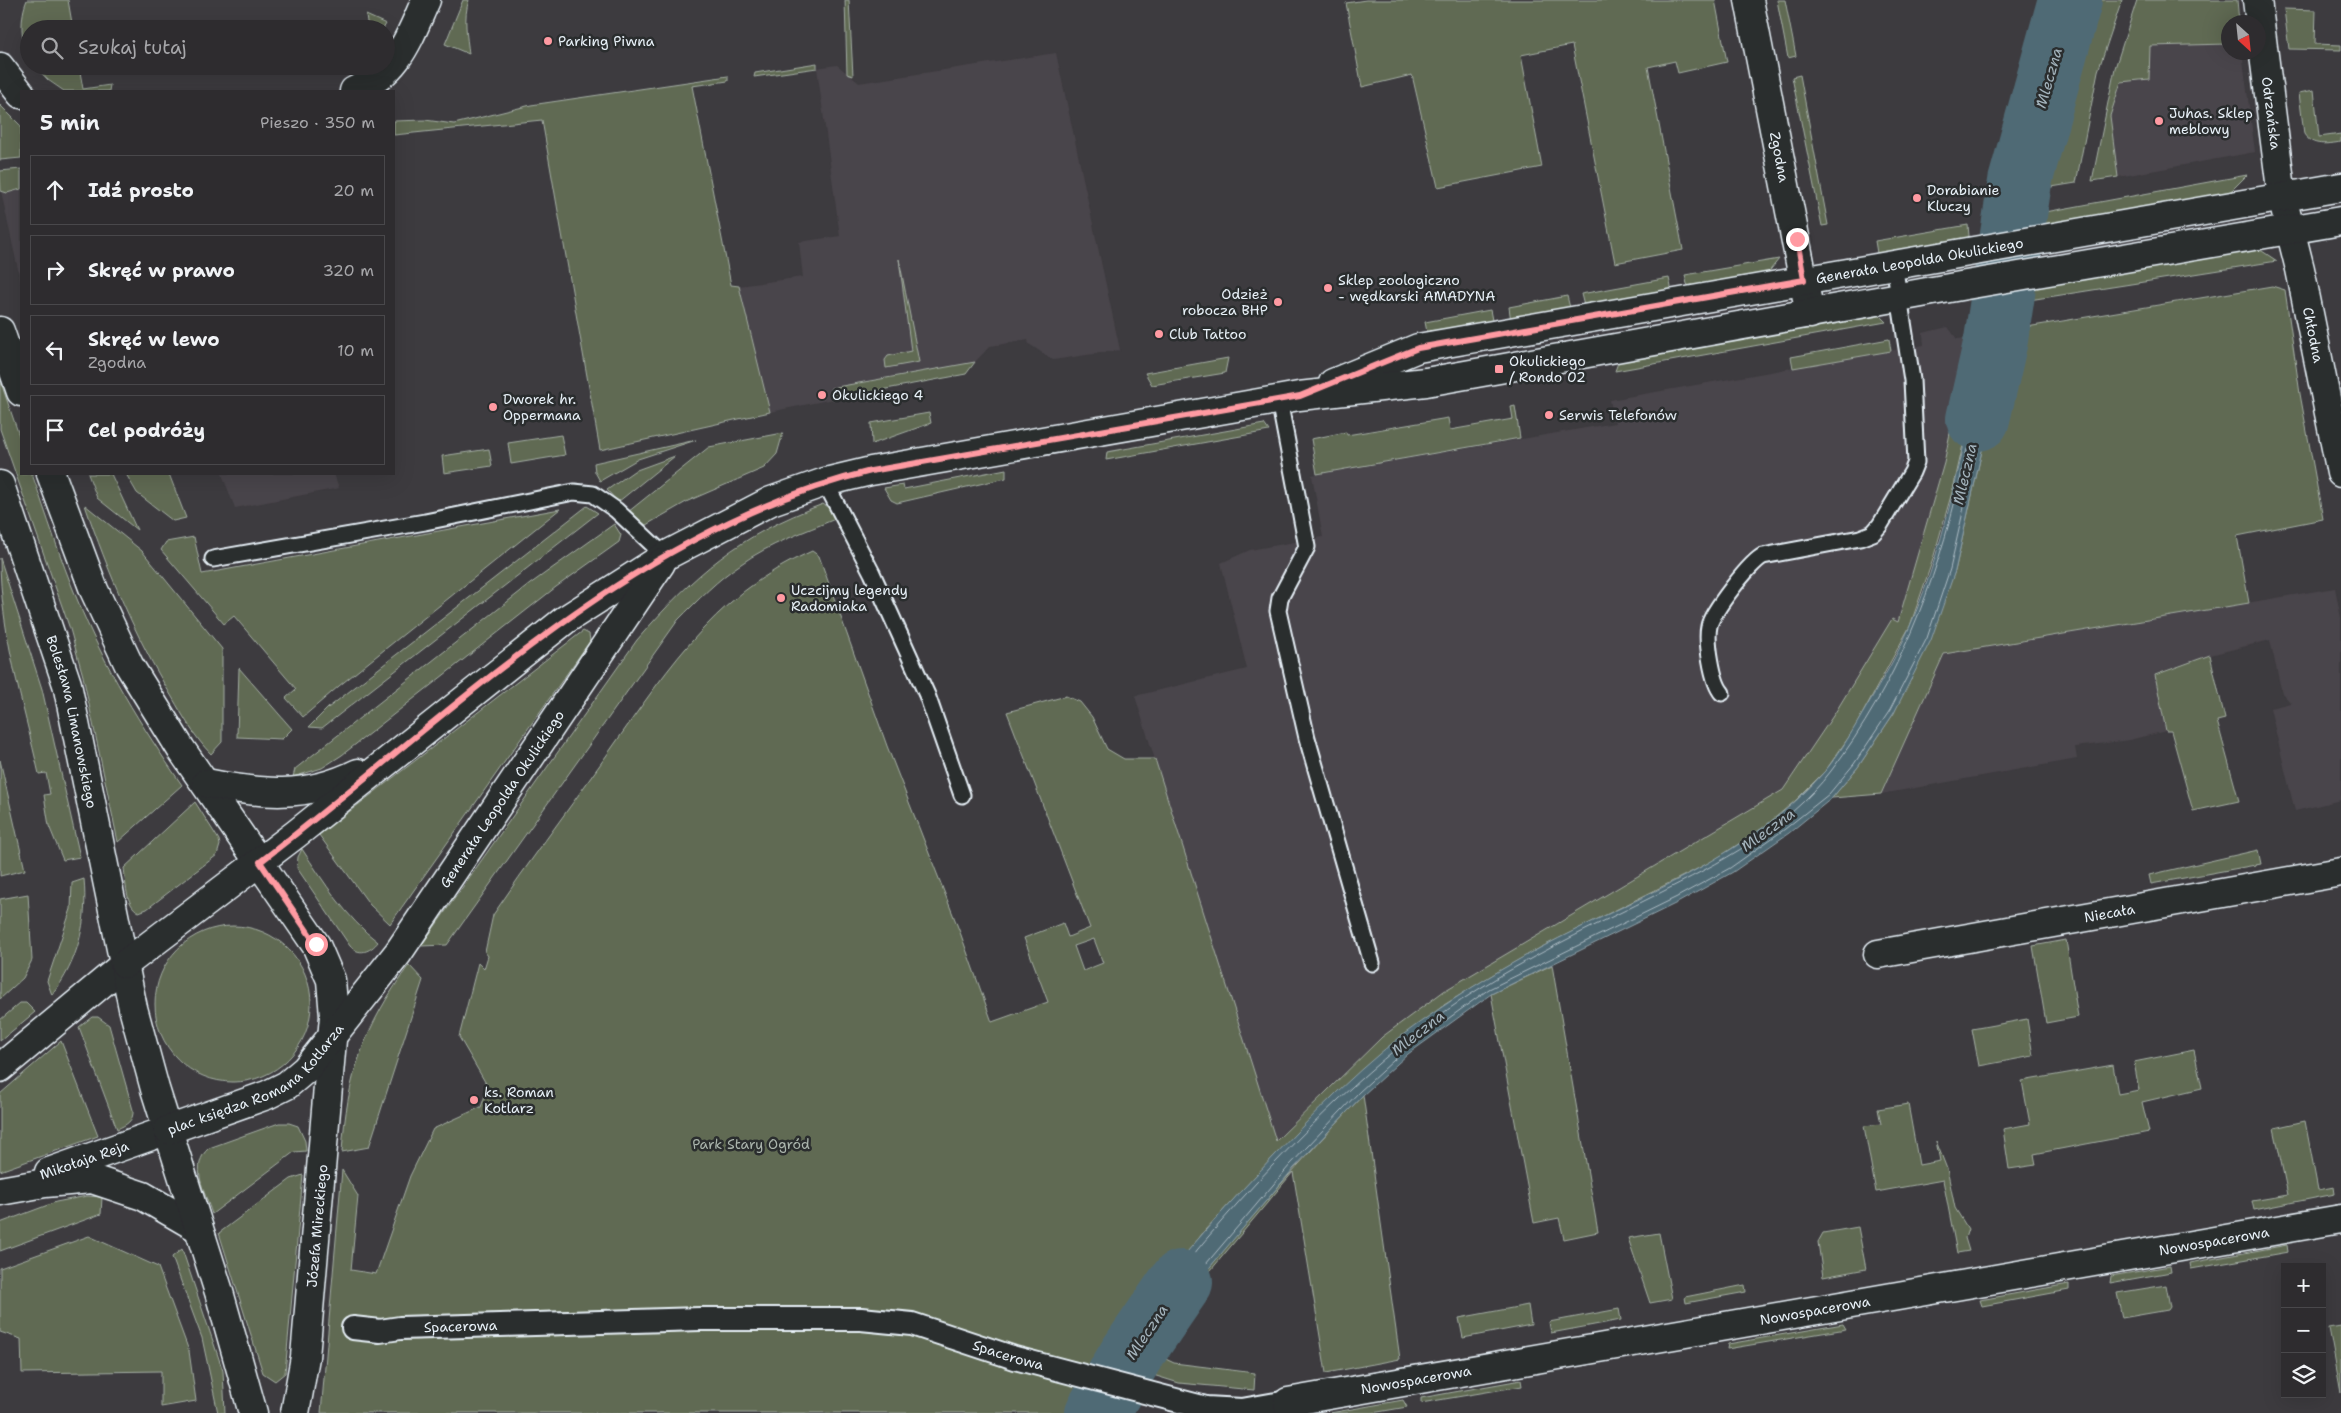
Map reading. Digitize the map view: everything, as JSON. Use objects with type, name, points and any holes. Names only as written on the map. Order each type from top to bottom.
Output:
[{"type":"main road","points":[[395,59],[408,44],[426,0]]},
{"type":"main road","name":"Zgodna","points":[[1749,0],[1810,314]]},
{"type":"main road","name":"Odrzańska","points":[[2257,0],[2282,197]]},
{"type":"main road","points":[[0,67],[20,93]]},
{"type":"main road","points":[[356,90],[379,75]]},
{"type":"main road","name":"Generała Leopolda Okulickiego","points":[[1289,398],[1418,348],[2341,187]]},
{"type":"main road","name":"Chłodna","points":[[2282,197],[2292,229],[2341,473]]},
{"type":"main road","name":"Generała Leopolda Okulickiego","points":[[260,862],[564,620],[665,556],[771,501],[825,482],[880,469],[1289,398],[1426,382],[1966,285],[2341,221]]},
{"type":"main road","points":[[0,331],[20,389]]},
{"type":"main road","points":[[0,1068],[125,964],[260,862],[181,749],[129,665],[94,590],[51,475]]},
{"type":"main road","name":"Bolesława Limanowskiego","points":[[0,484],[67,684],[125,964]]},
{"type":"main road","name":"Generała Leopolda Okulickiego","points":[[332,1038],[398,953],[665,556]]},
{"type":"main road","points":[[206,783],[258,791],[286,792],[312,790],[355,775],[407,745]]},
{"type":"main road","name":"plac księdza Romana Kotlarza","points":[[125,964],[133,1008],[168,1130],[259,1098],[287,1085],[306,1069],[332,1038],[334,996],[325,962],[316,944],[260,862]]},
{"type":"main road","name":"Niecała","points":[[1878,954],[2341,872]]},
{"type":"main road","name":"Józefa Mireckiego","points":[[295,1413],[305,1357],[332,1038]]},
{"type":"main road","points":[[168,1130],[220,1292],[253,1413]]},
{"type":"main road","name":"Mikołaja Reja","points":[[0,1190],[168,1130]]},
{"type":"main road","points":[[0,1190],[45,1183],[92,1179],[143,1196],[198,1228]]},
{"type":"main road","name":"Nowospacerowa","points":[[1289,1408],[2341,1219]]},
{"type":"street","name":"Spacerowa","points":[[353,1328],[380,1331],[700,1319],[861,1319],[912,1324],[1015,1358],[1206,1408],[1242,1410],[1289,1408]]},
{"type":"lane","points":[[1722,692],[1714,681],[1708,626],[1752,563],[1763,556],[1860,538],[1873,533],[1880,526],[1912,472],[1916,449],[1912,380],[1894,264]]},
{"type":"lane","points":[[1289,398],[1307,547],[1280,598],[1278,610],[1307,738],[1372,963]]},
{"type":"lane","points":[[825,482],[872,573],[926,695],[962,795]]},
{"type":"lane","points":[[213,559],[416,524],[574,492],[593,494],[665,556]]},
{"type":"shaded area","points":[[2221,44],[2221,60],[2243,60],[2255,152],[2118,177],[2110,116],[2121,82],[2149,46]]},
{"type":"shaded area","points":[[1056,53],[1120,350],[1053,360],[1029,344],[1028,340],[990,346],[975,362],[832,388],[833,399],[770,412],[739,286],[803,277],[799,242],[840,236],[817,68],[837,65],[859,83]]},
{"type":"shaded area","points":[[20,189],[20,278],[1,191],[7,193]]},
{"type":"shaded area","points":[[1948,327],[1957,339],[1969,338],[1944,463],[1898,622],[1892,619],[1835,713],[1783,790],[1529,940],[1382,1037],[1275,1141],[1135,696],[1247,669],[1221,563],[1250,550],[1323,537],[1312,475],[1615,423],[1610,400],[1924,345],[1923,333]]},
{"type":"shaded area","points":[[222,475],[334,475],[339,488],[235,508]]},
{"type":"shaded area","points":[[2335,588],[2341,618],[2341,800],[2295,811],[2270,708],[2291,703],[2282,693],[2270,640],[2210,655],[2155,674],[2166,731],[2129,740],[2075,747],[2077,759],[1881,794],[1944,654]]},
{"type":"green space","points":[[27,0],[68,0],[71,20],[23,20]]},
{"type":"green space","points":[[463,0],[469,0],[466,20],[469,54],[445,44]]},
{"type":"green space","points":[[845,0],[849,0],[853,76],[847,74]]},
{"type":"green space","points":[[1366,0],[1715,0],[1727,62],[1678,73],[1675,61],[1648,67],[1683,250],[1615,263],[1572,45],[1521,55],[1542,167],[1438,187],[1412,75],[1362,87],[1346,3]]},
{"type":"green space","points":[[1777,0],[1785,0],[1796,56],[1788,58]]},
{"type":"green space","points":[[2057,0],[2063,0],[2005,195],[1997,197]]},
{"type":"green space","points":[[2078,0],[2122,0],[2098,71],[2076,183],[2033,190],[2032,164]]},
{"type":"green space","points":[[2137,0],[2237,0],[2238,15],[2221,15],[2221,44],[2150,46],[2149,79],[2121,82],[2110,116],[2118,177],[2092,181],[2115,68]]},
{"type":"green space","points":[[2284,9],[2316,10],[2315,44],[2341,45],[2341,50],[2289,49]]},
{"type":"green space","points":[[366,15],[377,20],[367,20]]},
{"type":"green space","points":[[817,63],[817,68],[754,77],[755,73]]},
{"type":"green space","points":[[43,75],[81,75],[83,89],[110,85],[109,90],[63,90]]},
{"type":"green space","points":[[1800,75],[1828,225],[1822,226],[1792,77]]},
{"type":"green space","points":[[728,76],[728,81],[692,86],[731,285],[739,286],[770,412],[600,450],[542,120],[395,135],[395,121],[425,120],[454,124],[531,105]]},
{"type":"green space","points":[[2314,90],[2319,137],[2341,134],[2341,142],[2316,143],[2304,134],[2299,93]]},
{"type":"green space","points":[[0,105],[20,125],[20,158],[0,160]]},
{"type":"green space","points":[[20,169],[20,189],[7,193],[1,191],[0,171]]},
{"type":"green space","points":[[2247,175],[2232,190],[2223,195],[2032,229],[2040,213]]},
{"type":"green space","points":[[1968,225],[1969,236],[1965,242],[1882,256],[1877,253],[1875,241]]},
{"type":"green space","points":[[2253,249],[2262,251],[2277,261],[2023,301],[2027,289]]},
{"type":"green space","points":[[899,259],[919,362],[886,368],[885,360],[888,356],[911,351]]},
{"type":"green space","points":[[1779,259],[1767,274],[1693,289],[1687,284],[1685,275]]},
{"type":"green space","points":[[1669,278],[1671,287],[1668,294],[1584,306],[1581,294]]},
{"type":"green space","points":[[2272,286],[2285,290],[2300,394],[2323,519],[2237,536],[2249,603],[1944,654],[1881,794],[1832,798],[1858,767],[1894,713],[1955,571],[2009,330]]},
{"type":"green space","points":[[1567,296],[1570,308],[1511,322],[1509,307]]},
{"type":"green space","points":[[1490,310],[1493,325],[1428,337],[1425,322]]},
{"type":"green space","points":[[1877,313],[1886,322],[1615,371],[1620,357]]},
{"type":"green space","name":"Park Stary Ogród","points":[[1988,334],[1954,485],[1933,559],[1910,626],[1853,731],[1826,770],[1795,801],[1764,827],[1713,861],[1540,948],[1494,974],[1444,1005],[1361,1071],[1279,1151],[1205,1230],[1116,1350],[1116,1413],[321,1413],[342,1170],[358,1196],[351,1270],[376,1274],[410,1176],[433,1129],[481,1107],[488,1087],[459,1037],[478,963],[484,969],[488,956],[485,952],[493,915],[644,702],[690,643],[744,591],[776,569],[812,551],[819,556],[887,746],[961,935],[992,1022],[1048,1002],[1024,938],[1063,923],[1068,937],[1090,928],[1007,712],[1066,696],[1080,702],[1092,717],[1107,749],[1124,759],[1155,759],[1276,1141],[1382,1037],[1444,991],[1783,790],[1835,713],[1892,619],[1898,622],[1944,463],[1969,338]],"holes":[[[1094,939],[1103,963],[1083,971],[1074,946]]]},
{"type":"green space","points":[[1889,339],[1891,351],[1793,368],[1791,357]]},
{"type":"green space","points":[[1228,358],[1225,373],[1152,385],[1145,373]]},
{"type":"green space","points":[[975,362],[966,374],[833,399],[831,388]]},
{"type":"green space","points":[[0,380],[20,438],[20,475],[32,475],[65,568],[99,648],[124,695],[182,785],[118,842],[83,676],[70,629],[0,429]]},
{"type":"green space","points":[[1515,406],[1520,438],[1317,474],[1311,439],[1346,432],[1347,435],[1448,418],[1450,430],[1513,419],[1511,407]]},
{"type":"green space","points":[[929,413],[931,423],[872,444],[871,423]]},
{"type":"green space","points":[[1264,424],[1269,431],[1106,460],[1107,452]]},
{"type":"green space","points":[[783,433],[777,454],[764,468],[688,501],[646,525],[628,512],[709,447]]},
{"type":"green space","points":[[561,435],[565,455],[511,464],[508,443]]},
{"type":"green space","points":[[696,440],[638,459],[600,481],[595,472],[594,463]]},
{"type":"green space","points":[[489,449],[492,466],[444,473],[442,456]]},
{"type":"green space","points":[[675,456],[618,502],[607,490],[634,471]]},
{"type":"green space","points":[[1006,469],[1006,478],[897,503],[891,500],[884,488],[903,485],[904,489]]},
{"type":"green space","points":[[88,475],[111,475],[137,530],[97,498]]},
{"type":"green space","points":[[127,475],[169,475],[186,518],[173,521],[137,493]]},
{"type":"green space","points":[[823,504],[830,509],[835,519],[787,539],[752,557],[716,583],[678,620],[447,945],[421,946],[637,640],[658,616],[720,558],[767,529]]},
{"type":"green space","points":[[85,505],[142,551],[222,649],[222,742],[211,754],[190,727],[146,651],[113,579]]},
{"type":"green space","points":[[587,506],[598,513],[322,728],[309,727],[328,708]]},
{"type":"green space","points":[[560,509],[303,717],[286,698],[296,689],[234,616],[224,624],[161,550],[166,542],[194,537],[202,574]]},
{"type":"green space","points":[[614,524],[621,535],[619,542],[556,587],[342,755],[322,768],[293,777],[295,769],[530,584]]},
{"type":"green space","points":[[0,558],[42,689],[80,857],[63,860],[49,826],[44,795],[50,794],[46,773],[39,774],[8,640],[1,585]]},
{"type":"green space","points":[[583,631],[589,634],[590,641],[390,924],[370,905],[319,835]]},
{"type":"green space","points":[[2210,655],[2225,719],[2217,721],[2239,801],[2193,811],[2171,731],[2166,731],[2155,675]]},
{"type":"green space","points":[[239,668],[292,729],[282,739],[237,737]]},
{"type":"green space","points":[[0,760],[25,870],[0,876]]},
{"type":"green space","points":[[195,802],[219,840],[220,845],[217,855],[147,909],[139,912],[134,909],[129,899],[124,868]]},
{"type":"green space","points":[[302,849],[327,887],[346,911],[378,942],[372,948],[361,952],[350,946],[297,868],[298,857]]},
{"type":"green space","points":[[2258,850],[2261,864],[2151,884],[2149,875]]},
{"type":"green space","points":[[84,879],[84,910],[75,955],[69,969],[52,995],[47,981],[71,909],[72,883]]},
{"type":"green space","points":[[28,894],[32,960],[23,978],[0,999],[0,899]]},
{"type":"green space","points":[[225,926],[241,926],[256,929],[270,935],[288,949],[302,967],[308,981],[311,1004],[308,1027],[302,1041],[288,1059],[270,1073],[256,1079],[241,1082],[225,1082],[210,1079],[196,1073],[178,1059],[168,1047],[158,1027],[155,1012],[155,996],[158,981],[164,967],[178,949],[190,939],[210,929]]},
{"type":"green space","points":[[2066,940],[2078,1017],[2046,1023],[2033,946]]},
{"type":"green space","points":[[409,965],[423,980],[369,1147],[342,1152],[348,1099],[360,1053],[380,1010]]},
{"type":"green space","points":[[1552,965],[1598,1232],[1564,1239],[1559,1218],[1534,1223],[1491,994]]},
{"type":"green space","points":[[20,1003],[26,1003],[35,1012],[0,1041],[0,1020]]},
{"type":"green space","points":[[92,1017],[98,1017],[109,1025],[133,1110],[131,1120],[117,1129],[79,1027]]},
{"type":"green space","points":[[2027,1019],[2033,1056],[1979,1066],[1972,1029]]},
{"type":"green space","points":[[61,1041],[98,1136],[0,1171],[0,1094]]},
{"type":"green space","points":[[2194,1050],[2202,1088],[2142,1102],[2149,1132],[2034,1154],[2036,1165],[2009,1169],[2003,1129],[2030,1124],[2022,1081],[2113,1065],[2118,1094],[2139,1090],[2134,1062]]},
{"type":"green space","points":[[1363,1095],[1400,1359],[1326,1373],[1293,1172],[1190,1295],[1151,1352],[1174,1363],[1255,1373],[1254,1390],[1179,1383],[1140,1371],[1146,1360],[1141,1358],[1219,1255],[1275,1190]]},
{"type":"green space","points":[[1908,1104],[1919,1165],[1940,1161],[1936,1141],[1947,1169],[1955,1208],[1968,1229],[1965,1238],[1969,1251],[1957,1253],[1943,1180],[1876,1192],[1864,1126],[1881,1124],[1878,1109]]},
{"type":"green space","points":[[2305,1121],[2318,1190],[2334,1187],[2335,1194],[2254,1210],[2252,1201],[2288,1195],[2274,1128]]},
{"type":"green space","points":[[279,1123],[289,1123],[298,1126],[305,1141],[306,1151],[294,1152],[212,1214],[200,1179],[200,1162],[203,1155],[209,1148]]},
{"type":"green space","points":[[303,1175],[285,1373],[275,1381],[263,1373],[219,1233],[291,1179]]},
{"type":"green space","points":[[87,1196],[102,1197],[101,1214],[0,1251],[0,1223],[56,1202]]},
{"type":"green space","points":[[1858,1227],[1866,1269],[1823,1277],[1818,1242],[1823,1233]]},
{"type":"green space","points":[[1659,1233],[1672,1299],[1650,1303],[1628,1238]]},
{"type":"green space","points":[[89,1236],[158,1267],[189,1351],[196,1401],[161,1407],[161,1371],[22,1373],[21,1339],[0,1332],[0,1268]]},
{"type":"green space","points":[[2287,1245],[2288,1252],[2191,1269],[2190,1263]]},
{"type":"green space","points":[[182,1249],[223,1371],[225,1413],[218,1413],[202,1338],[172,1257]]},
{"type":"green space","points":[[2170,1266],[2171,1272],[2110,1283],[2111,1276]]},
{"type":"green space","points":[[2069,1284],[2069,1290],[1982,1306],[1980,1300]]},
{"type":"green space","points":[[1745,1285],[1746,1292],[1686,1303],[1685,1297]]},
{"type":"green space","points":[[2166,1285],[2170,1307],[2168,1310],[2122,1318],[2117,1293]]},
{"type":"green space","points":[[1528,1305],[1531,1325],[1463,1338],[1459,1318]]},
{"type":"green space","points":[[1619,1309],[1621,1320],[1551,1333],[1549,1322]]},
{"type":"green space","points":[[1843,1324],[1846,1329],[1727,1349],[1728,1344]]},
{"type":"green space","points":[[2341,1326],[2341,1393],[2329,1328]]},
{"type":"green space","points":[[1521,1380],[1522,1386],[1421,1403],[1421,1398]]},
{"type":"green space","points":[[1403,1400],[1407,1407],[1372,1413],[1330,1413]]},
{"type":"water","points":[[2063,0],[2078,0],[2032,164],[2033,190],[2005,195]]},
{"type":"water","points":[[2009,330],[1955,571],[1931,640],[1894,713],[1858,767],[1832,798],[1789,833],[1733,872],[1679,902],[1491,994],[1408,1054],[1363,1095],[1294,1168],[1182,1300],[1141,1358],[1116,1350],[1159,1287],[1208,1228],[1320,1109],[1382,1051],[1470,988],[1505,967],[1577,929],[1654,892],[1728,851],[1763,828],[1796,801],[1825,771],[1857,723],[1895,657],[1910,626],[1924,592],[1946,520],[1988,334]]},
{"type":"water","points":[[1081,1405],[1108,1413],[1078,1413]]},
{"type":"waterway","name":"Mleczna","points":[[1978,419],[1996,340],[2020,182],[2070,0]]},
{"type":"waterway","name":"Mleczna","points":[[1097,1413],[1131,1355],[1181,1282]]},
{"type":"place","name":"Parking Piwna","points":[[548,41]]},
{"type":"place","name":"Juhas. Sklep meblowy","points":[[2159,121]]},
{"type":"place","name":"Dorabianie Kluczy","points":[[1917,198]]},
{"type":"place","name":"Sklep zoologiczno - wędkarski AMADYNA","points":[[1328,288]]},
{"type":"place","name":"Odzież robocza BHP","points":[[1278,302]]},
{"type":"place","name":"Club Tattoo","points":[[1159,334]]},
{"type":"place","name":"Okulickiego / Rondo 02","points":[[1499,369]]},
{"type":"place","name":"Okulickiego 4","points":[[822,395]]},
{"type":"place","name":"Dworek hr. Oppermana","points":[[493,407]]},
{"type":"place","name":"Serwis Telefonów","points":[[1549,415]]},
{"type":"place","name":"Uczcijmy legendy Radomiaka","points":[[781,598]]},
{"type":"place","name":"ks. Roman Kotlarz","points":[[474,1100]]},
{"type":"route","points":[[316,944],[260,862],[564,620],[665,556],[771,501],[825,482],[871,471],[1300,396],[1418,348],[1495,336],[1804,280],[1797,239]]}]
